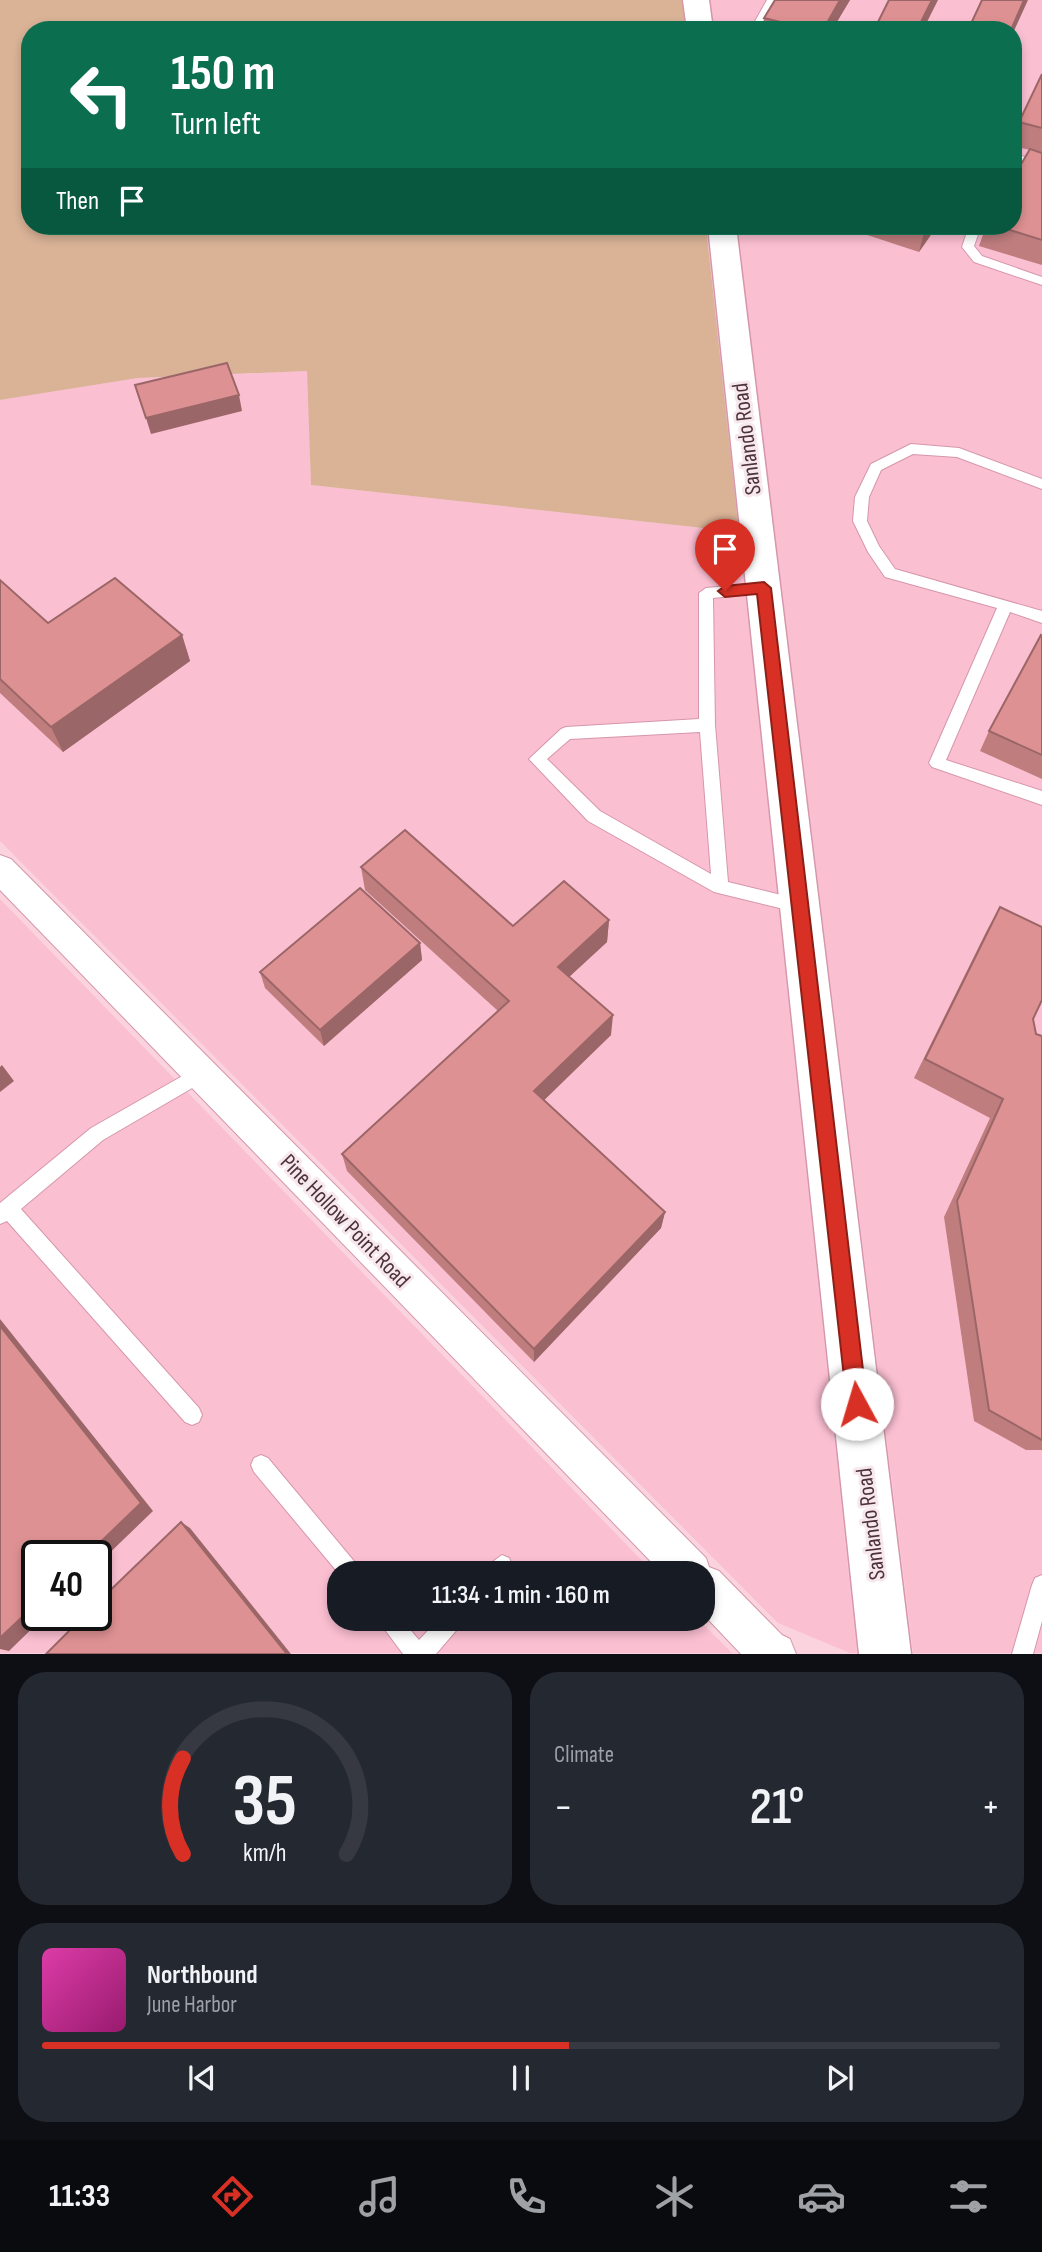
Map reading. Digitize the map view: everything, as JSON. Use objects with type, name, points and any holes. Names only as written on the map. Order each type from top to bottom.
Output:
[{"type":"street","points":[[696,0],[699,21]]},
{"type":"street","name":"Sanlando Road","points":[[723,235],[886,1654]]},
{"type":"street","name":"Pine Hollow Point Road","points":[[0,869],[679,1561]]},
{"type":"street","points":[[715,1597],[766,1650],[775,1654]]},
{"type":"lane","points":[[760,21],[772,0]]},
{"type":"lane","points":[[1022,159],[1042,165]]},
{"type":"lane","points":[[970,235],[968,247],[978,259],[1042,281]]},
{"type":"lane","points":[[1042,484],[959,453],[911,449],[876,467],[862,497],[860,521],[873,548],[890,573],[1042,617]]},
{"type":"lane","points":[[720,887],[707,725],[706,593],[764,588]]},
{"type":"lane","points":[[1006,605],[937,762],[1042,798]]},
{"type":"lane","points":[[707,725],[566,733],[537,759],[594,816],[720,887],[800,906]]},
{"type":"lane","points":[[192,1415],[4,1211],[97,1134],[200,1074]]},
{"type":"lane","points":[[261,1465],[341,1561]]},
{"type":"lane","points":[[1022,1654],[1042,1585]]},
{"type":"lane","points":[[399,1631],[419,1654],[441,1631]]},
{"type":"shaded area","points":[[0,0],[682,0],[685,21],[21,21],[21,235],[707,235],[739,532],[311,485],[307,371],[138,378],[0,400]]},
{"type":"shaded area","points":[[710,0],[1042,0],[1042,1653],[913,1653],[738,235],[1022,235],[1022,21],[712,21]]},
{"type":"shaded area","points":[[308,371],[311,485],[739,532],[857,1653],[850,1653],[778,1623],[0,841],[0,400],[138,378]]},
{"type":"shaded area","points":[[0,899],[642,1561],[327,1561],[327,1631],[710,1631],[732,1653],[0,1653]]},
{"type":"building","points":[[775,0],[840,0],[828,21],[776,21],[764,18]]},
{"type":"building","points":[[889,0],[932,0],[922,21],[878,21]]},
{"type":"building","points":[[982,0],[1024,0],[1015,21],[972,21]]},
{"type":"building","points":[[1042,74],[1042,128],[1022,123],[1022,116]]},
{"type":"building","points":[[1030,149],[1042,153],[1042,240],[1022,234],[1022,163]]},
{"type":"building","points":[[227,363],[239,395],[146,418],[135,385]]},
{"type":"building","points":[[115,578],[182,635],[51,727],[0,679],[0,580],[48,623]]},
{"type":"building","points":[[1042,636],[1042,755],[989,731]]},
{"type":"building","points":[[405,830],[513,926],[564,881],[609,920],[558,967],[613,1015],[534,1091],[665,1212],[534,1349],[342,1154],[509,1001],[361,867]]},
{"type":"building","points":[[360,888],[420,943],[320,1030],[260,972]]},
{"type":"building","points":[[1000,907],[1042,927],[1042,1000],[1033,1019],[1036,1034],[1042,1036],[1042,1440],[989,1410],[957,1201],[1003,1099],[925,1059]]},
{"type":"building","points":[[0,1326],[141,1503],[103,1540],[21,1540],[21,1618],[0,1638]]},
{"type":"building","points":[[181,1522],[287,1654],[46,1654],[69,1631],[112,1631],[112,1589]]},
{"type":"route","points":[[725,591],[764,588],[857,1404]]}]
